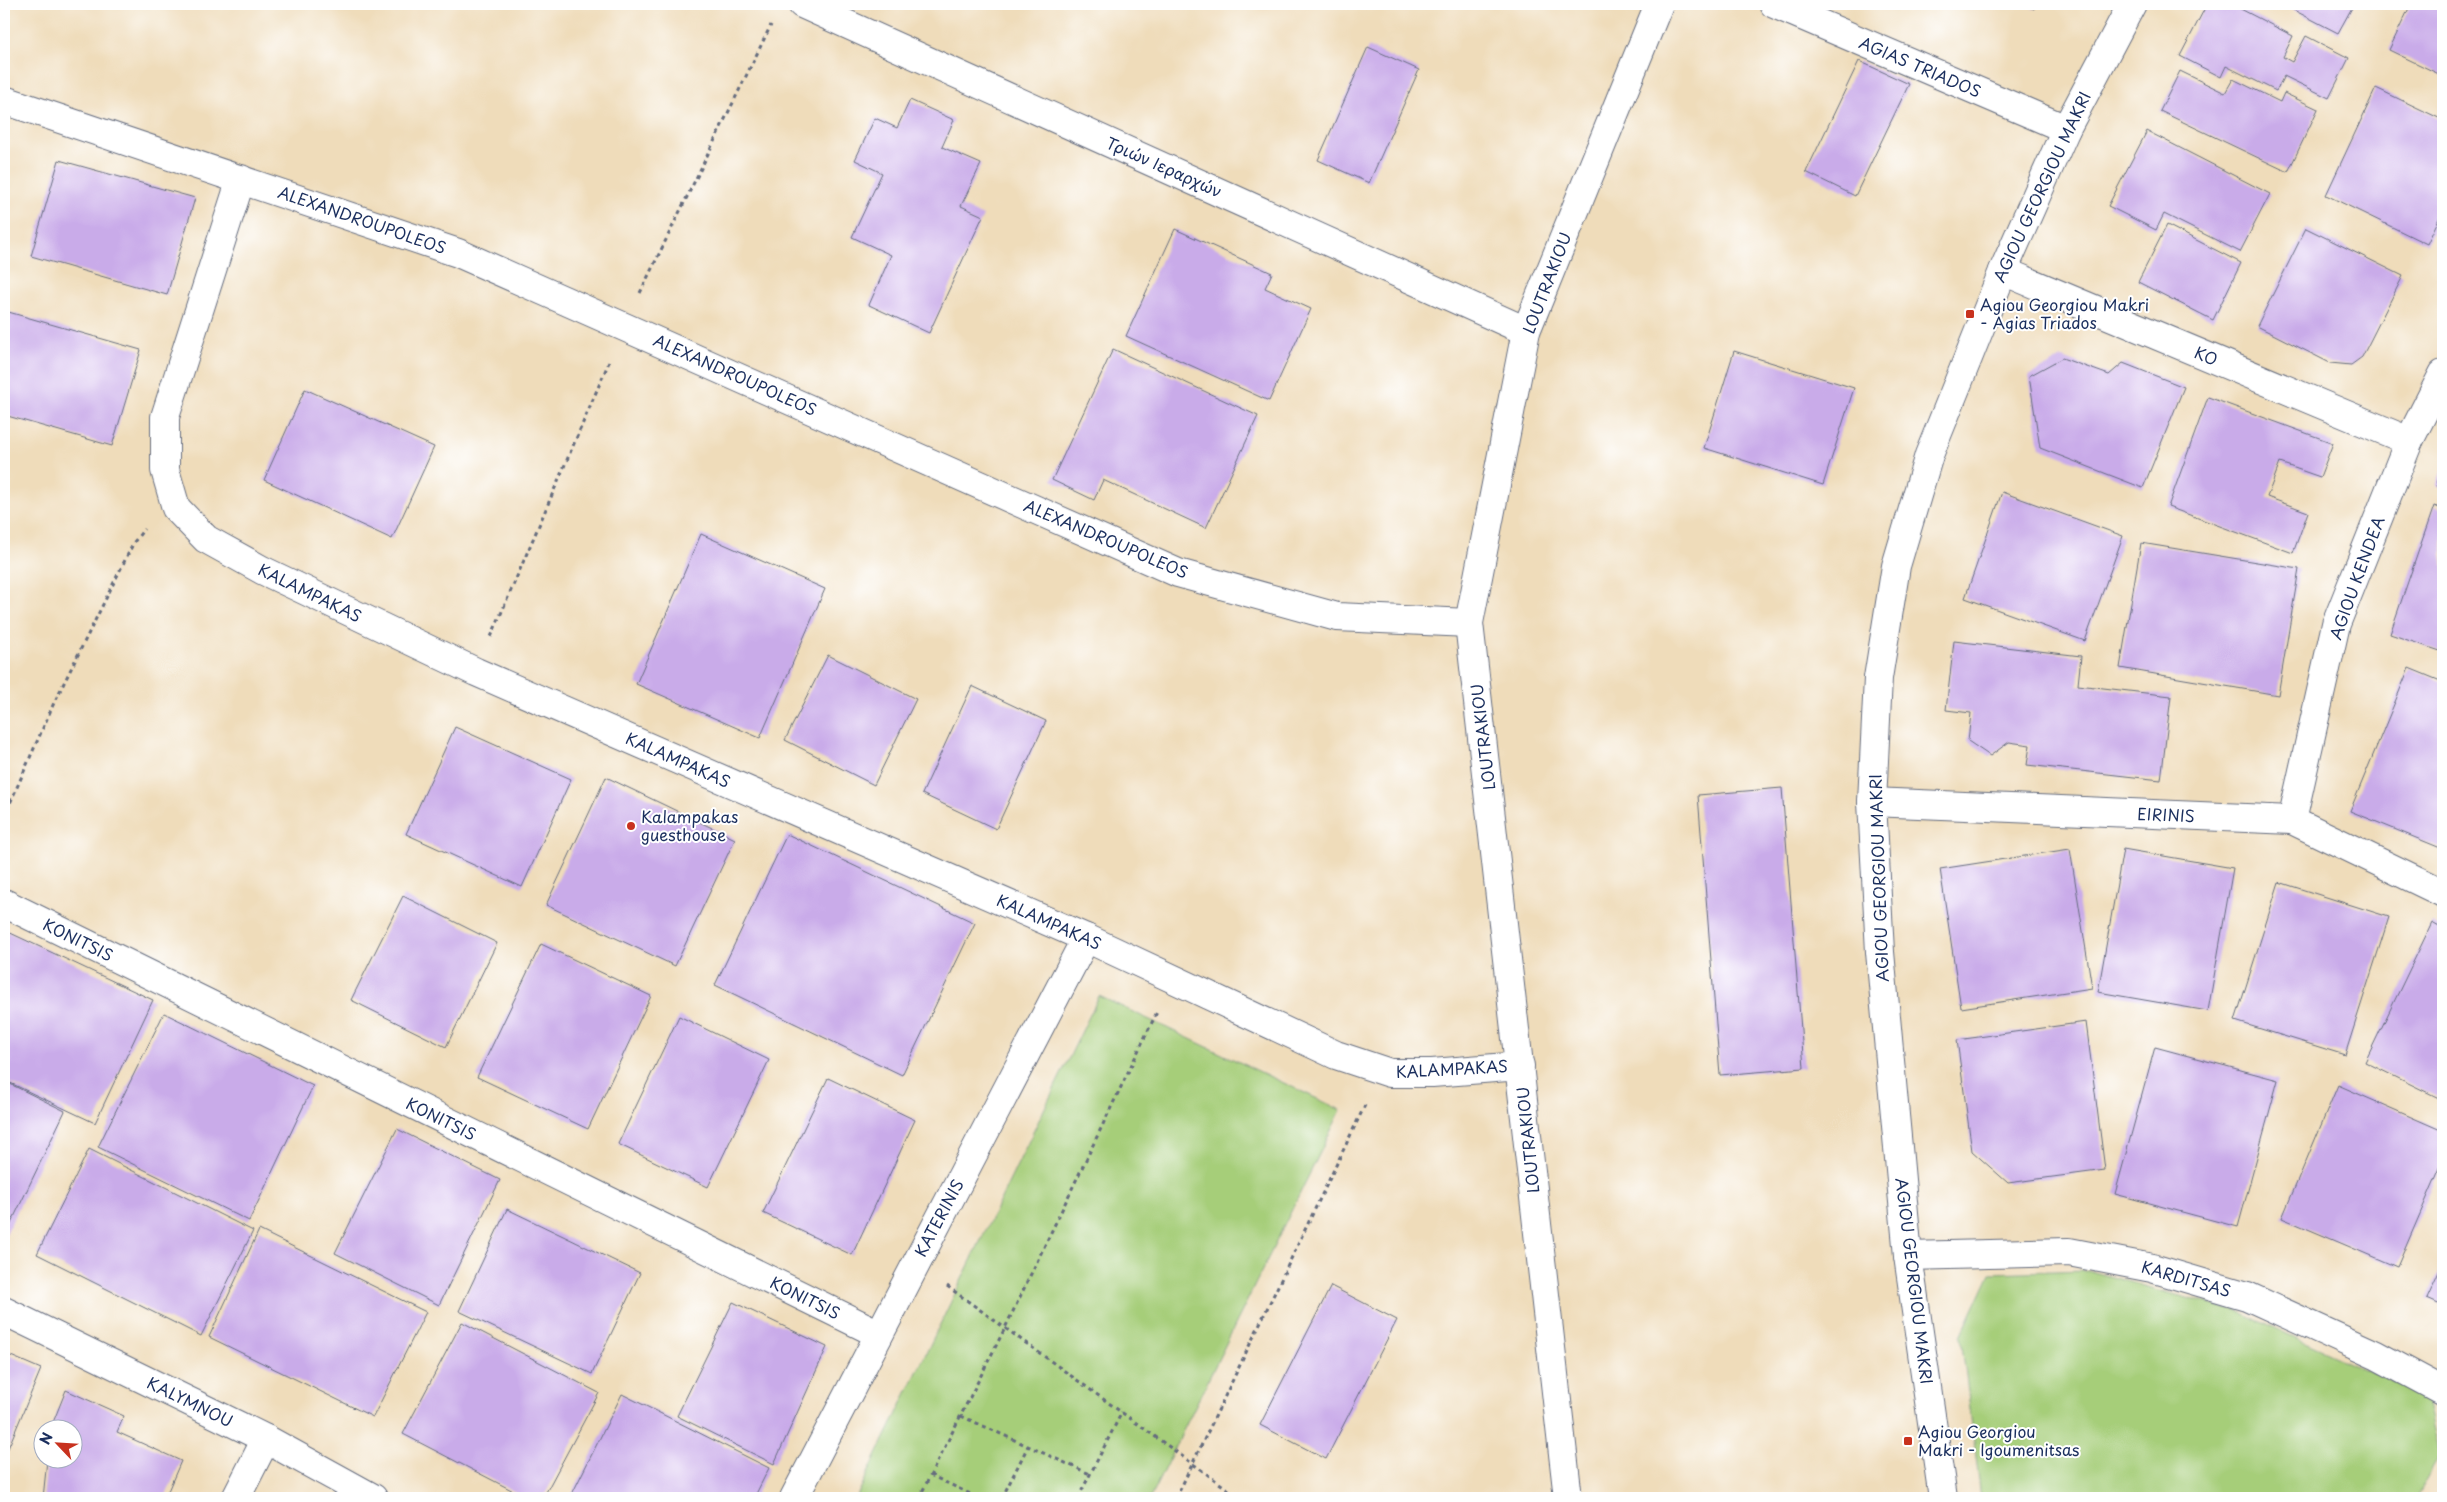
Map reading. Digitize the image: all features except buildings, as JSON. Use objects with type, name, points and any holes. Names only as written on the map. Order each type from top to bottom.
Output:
[{"type":"street","name":"Τριών Ιεραρχών","points":[[802,4],[1526,331]]},
{"type":"street","name":"LOUTRAKIOU","points":[[1568,1498],[1469,623],[1526,331],[1659,4]]},
{"type":"street","name":"AGIAS TRIADOS","points":[[1774,4],[2066,129]]},
{"type":"street","name":"AGIOU GEORGIOU MAKRI","points":[[1943,1498],[1908,1256],[1880,952],[1872,802],[1878,678],[1896,566],[1929,455],[2003,271],[2066,129],[2132,4]]},
{"type":"street","name":"ALEXANDROUPOLEOS","points":[[4,100],[458,253],[1178,573],[1337,617],[1469,623]]},
{"type":"street","name":"KALAMPAKAS","points":[[241,179],[165,417],[165,470],[176,508],[206,539],[262,570],[476,672],[1086,938],[1336,1055],[1390,1072],[1432,1073],[1520,1066]]},
{"type":"street","name":"KO","points":[[2003,271],[2409,441]]},
{"type":"street","name":"AGIOU KENDEA","points":[[2292,820],[2336,624],[2409,441],[2443,374]]},
{"type":"street","name":"EIRINIS","points":[[1872,802],[2292,820],[2443,893]]},
{"type":"street","name":"KONITSIS","points":[[4,903],[879,1334]]},
{"type":"street","name":"KATERINIS","points":[[794,1498],[1086,938]]},
{"type":"street","name":"KARDITSAS","points":[[1908,1256],[2069,1252],[2152,1268],[2247,1296],[2376,1355],[2443,1391]]},
{"type":"street","name":"KALYMNOU","points":[[4,1311],[266,1439],[373,1498]]},
{"type":"street","points":[[236,1498],[266,1439]]},
{"type":"path","points":[[4,817],[53,705],[130,551],[171,492]]},
{"type":"path","points":[[919,1498],[1005,1328],[1173,979]]},
{"type":"path","points":[[1176,1498],[1382,1070]]},
{"type":"path","points":[[916,1263],[1240,1498]]},
{"type":"path","points":[[1078,1498],[1122,1412]]},
{"type":"path","points":[[961,1416],[1090,1474]]},
{"type":"path","points":[[1002,1498],[1028,1446]]},
{"type":"path","points":[[930,1476],[979,1498]]},
{"type":"green space","points":[[1099,996],[1341,1110],[1150,1498],[856,1498]]},
{"type":"green space","points":[[2087,1270],[2241,1313],[2426,1397],[2440,1455],[2416,1498],[1981,1498],[1961,1336],[1990,1273]]},
{"type":"place","name":"Agiou Georgiou Makri - Agias Triados","points":[[1970,314]]},
{"type":"place","name":"Kalampakas guesthouse","points":[[631,826]]},
{"type":"place","name":"Agiou Georgiou Makri - Igoumenitsas","points":[[1908,1441]]}]
